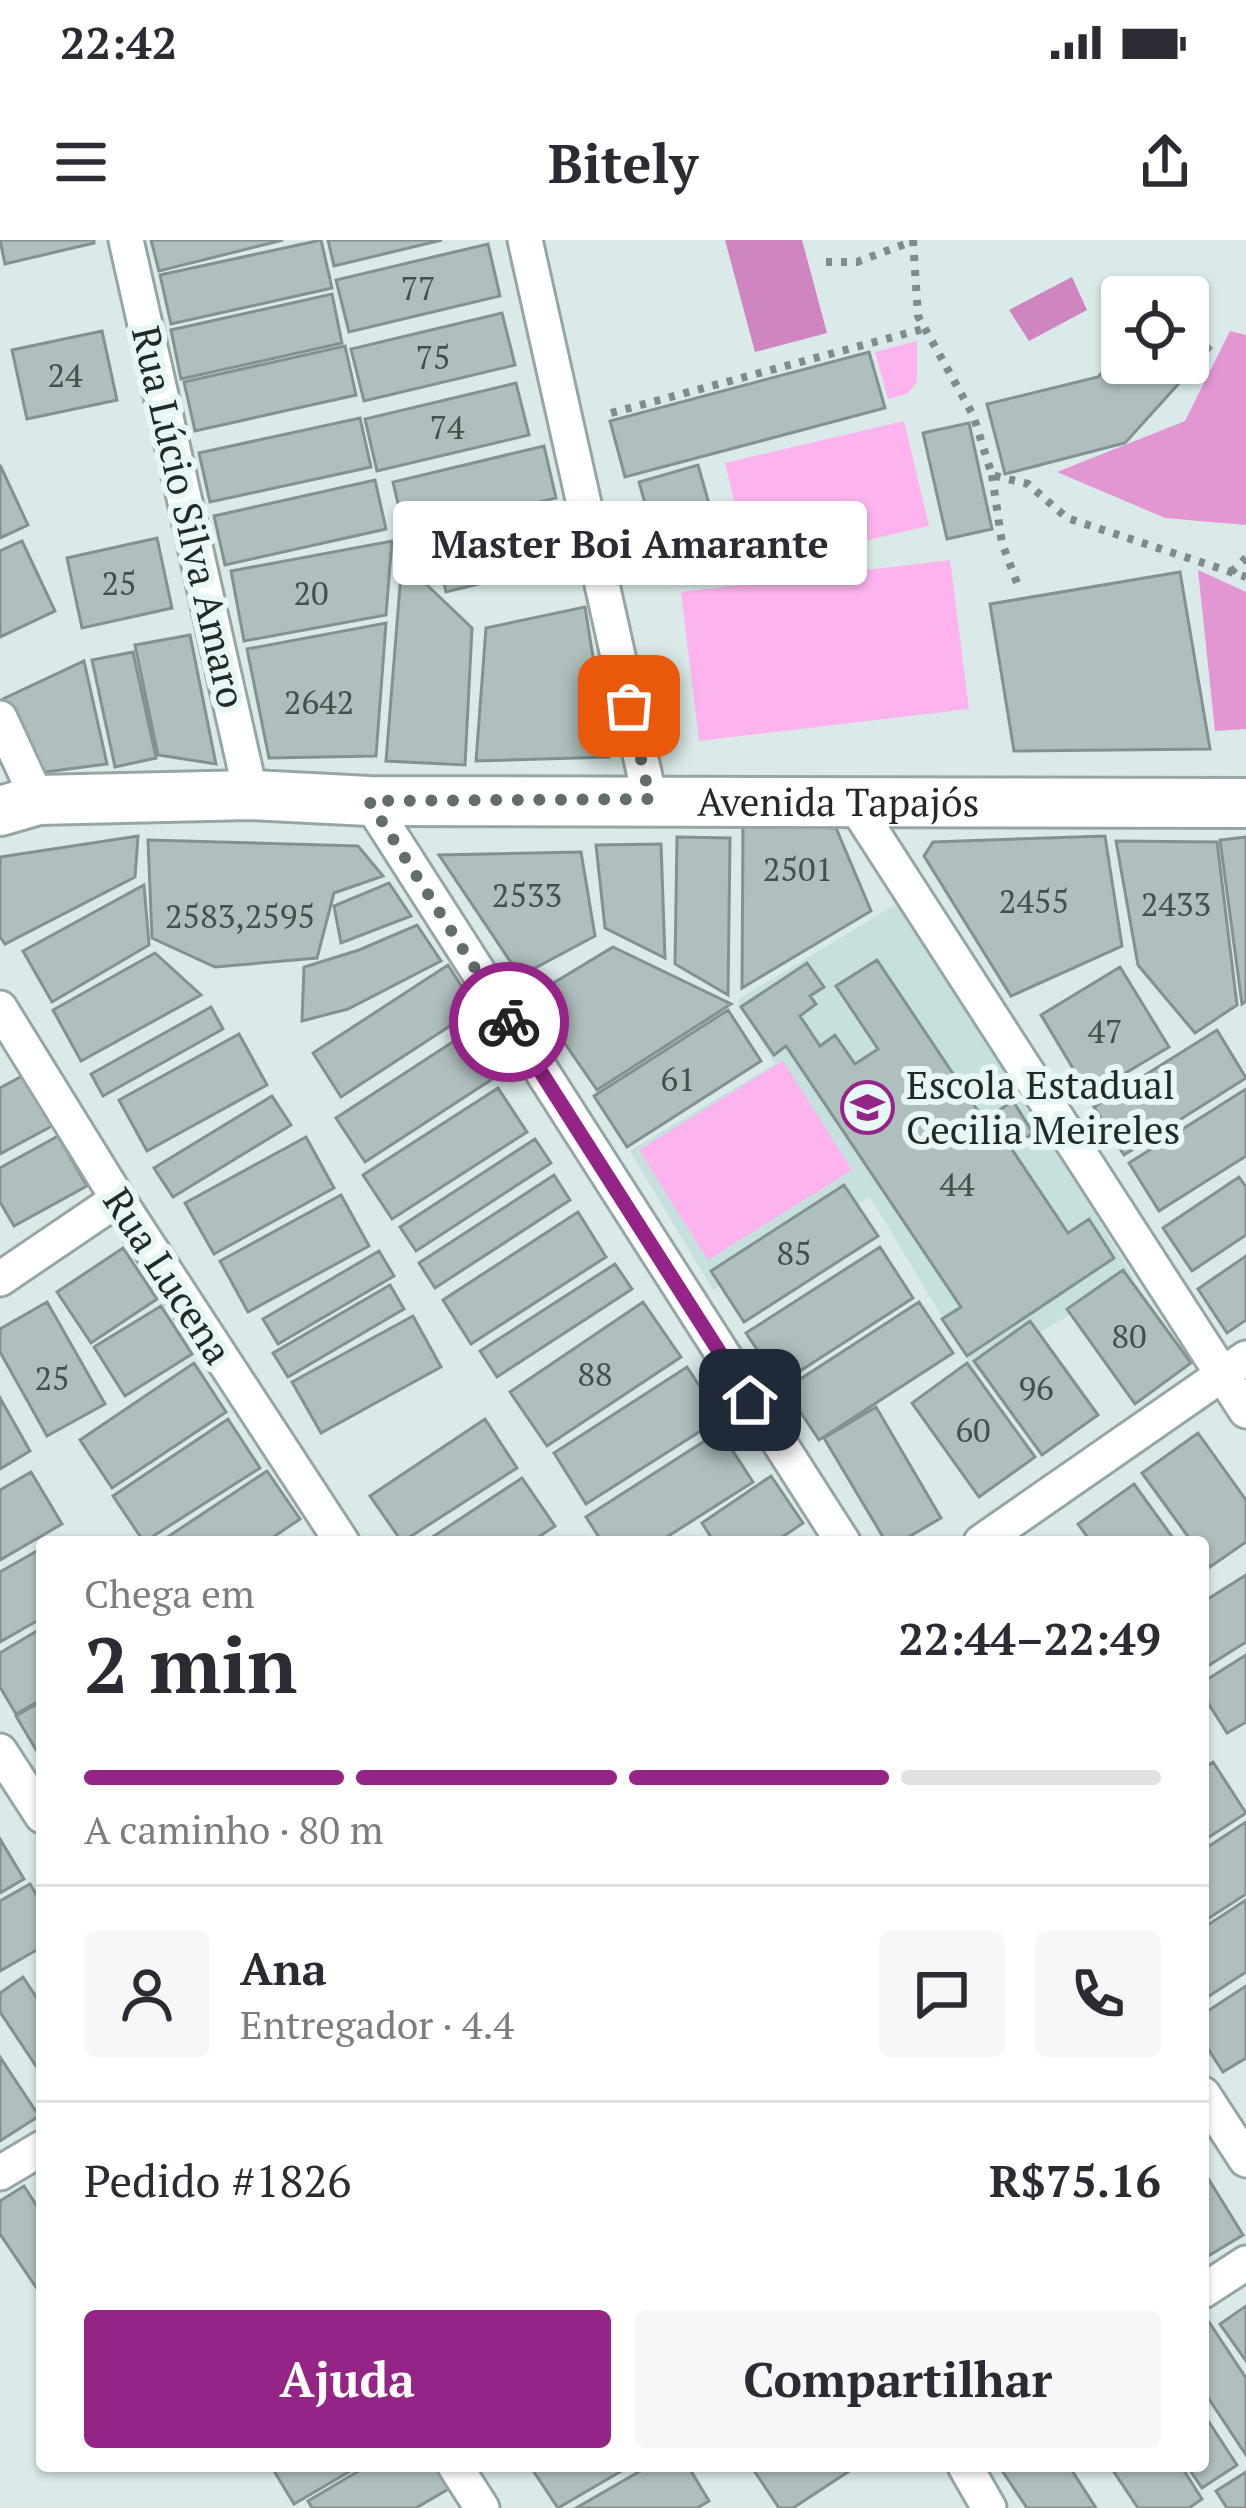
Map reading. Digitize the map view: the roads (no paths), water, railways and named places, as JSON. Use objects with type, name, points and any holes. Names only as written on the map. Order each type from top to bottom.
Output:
[{"type":"main road","name":"Avenida Tapajós","points":[[19,806],[251,795],[369,801],[1246,803]]},
{"type":"street","name":"Rua Lúcio Silva Amaro","points":[[126,240],[251,795]]},
{"type":"street","points":[[525,240],[650,799]]},
{"type":"street","points":[[0,718],[19,806]]},
{"type":"street","points":[[851,799],[1234,1366],[1246,1411]]},
{"type":"street","points":[[369,801],[839,1536]]},
{"type":"street","name":"Rua Lucena","points":[[0,1008],[118,1199],[338,1536]]},
{"type":"street","points":[[0,1279],[118,1199]]},
{"type":"street","points":[[991,1536],[1234,1366]]},
{"type":"street","points":[[0,1751],[36,1807]]},
{"type":"street","points":[[1209,2103],[1246,2161]]},
{"type":"street","points":[[0,2174],[36,2152]]},
{"type":"street","points":[[1209,2286],[1246,2263]]},
{"type":"street","points":[[459,2472],[482,2508]]},
{"type":"street","points":[[968,2472],[989,2508]]},
{"type":"place","name":"Master Boi Amarante","points":[[629,706]]},
{"type":"place","name":"Escola Estadual Cecilia Meireles","points":[[867,1107]]}]
